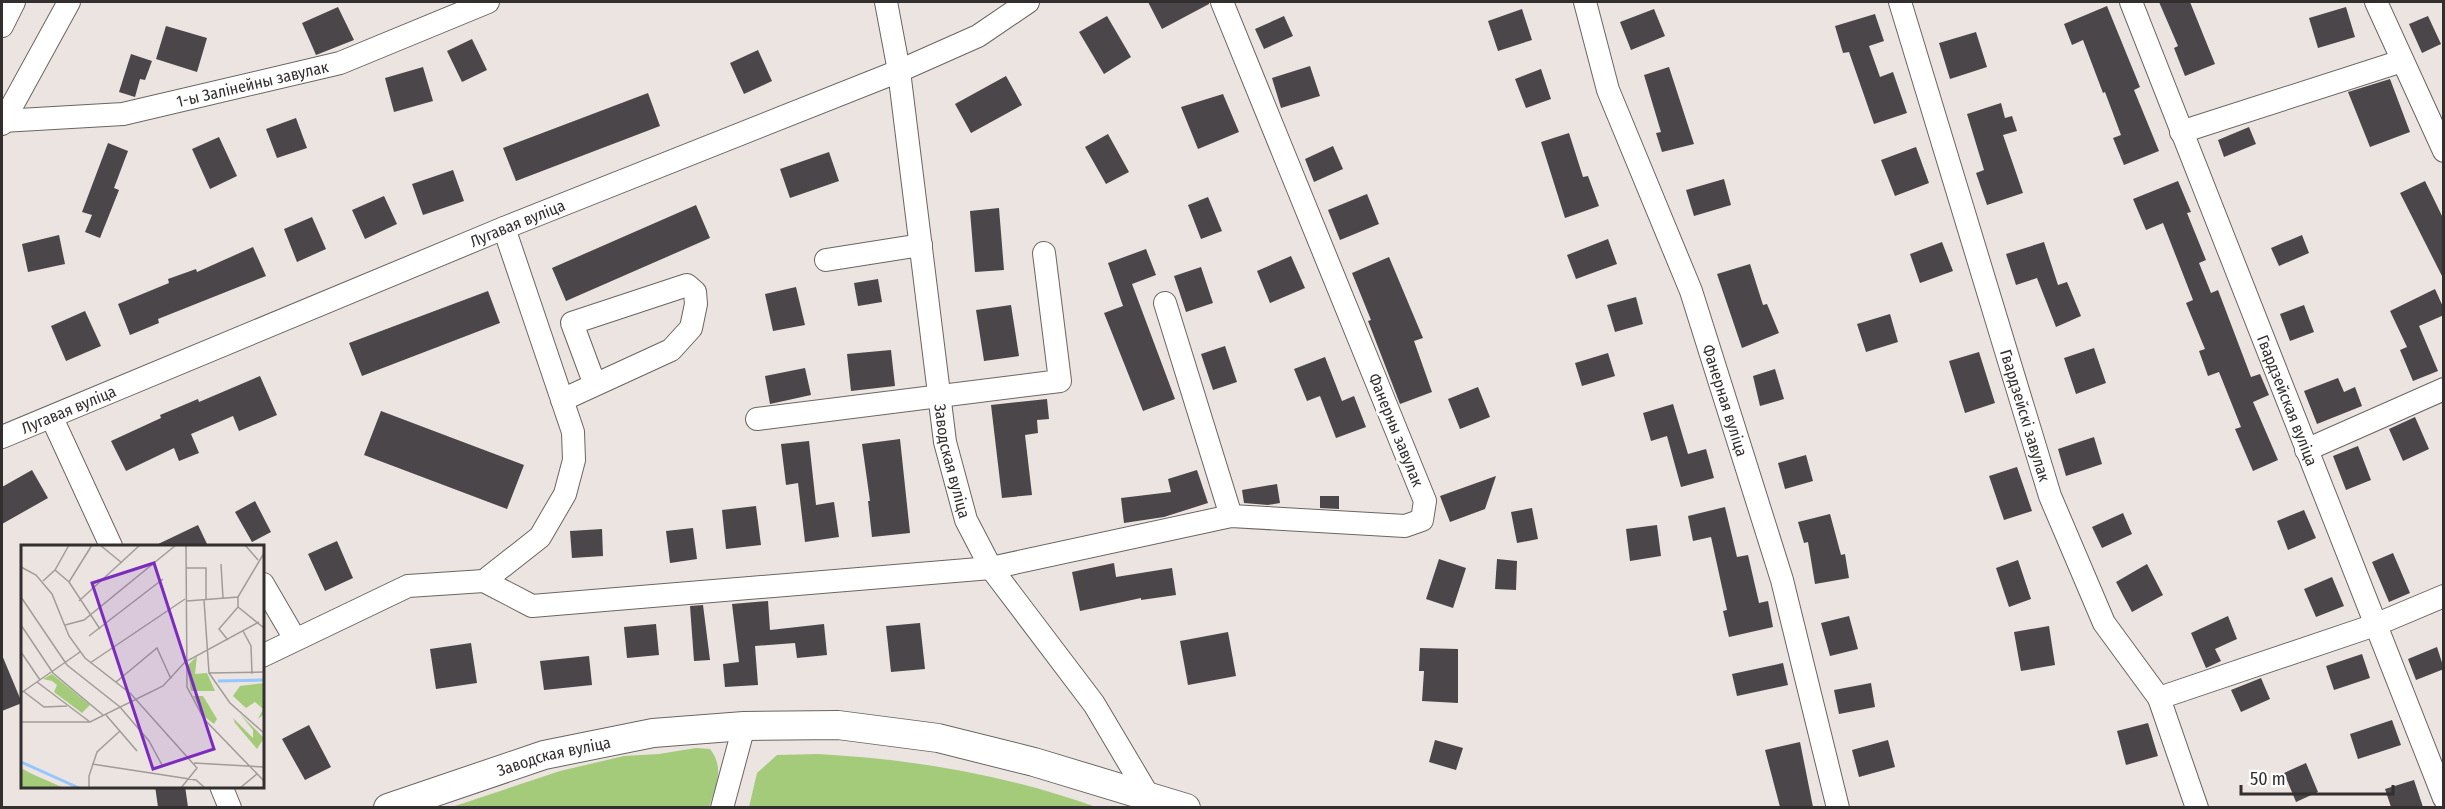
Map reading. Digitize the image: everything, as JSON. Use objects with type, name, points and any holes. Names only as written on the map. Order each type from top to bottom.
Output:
[{"type":"main road","name":"Заводская вуліца","points":[[388,807],[544,755],[653,733],[744,726],[837,725],[938,738],[1034,762],[1149,801],[1186,807]]},
{"type":"street","points":[[2,26],[14,2]]},
{"type":"street","points":[[2,122],[69,2]]},
{"type":"street","name":"1-ы Залінейны завулак","points":[[2,122],[123,114],[340,63],[488,2]]},
{"type":"street","name":"Заводская вуліца","points":[[886,2],[899,71],[945,442],[966,520],[991,568],[1094,704],[1149,801]]},
{"type":"street","name":"Лугавая вуліца","points":[[2,437],[504,228],[899,71],[978,36],[1028,2]]},
{"type":"street","name":"Фанерны завулак","points":[[484,581],[532,606],[991,568],[1232,516],[1405,526],[1422,520],[1425,501],[1222,2]]},
{"type":"street","name":"Фанерная вуліца","points":[[1585,2],[1608,90],[1691,291],[1779,569],[1838,807]]},
{"type":"street","name":"Гвардзейскі завулак","points":[[1900,2],[2050,496],[2104,623],[2159,698],[2198,807]]},
{"type":"street","name":"Гвардзейская вуліца","points":[[2131,2],[2374,625],[2444,798]]},
{"type":"street","points":[[2376,2],[2444,151]]},
{"type":"street","points":[[2181,132],[2402,61]]},
{"type":"street","points":[[264,655],[408,586],[484,581],[540,537],[565,494],[574,460],[573,432],[504,228]]},
{"type":"street","points":[[826,260],[921,245]]},
{"type":"street","points":[[757,419],[1060,381],[1044,253]]},
{"type":"street","points":[[562,400],[595,385],[671,350],[691,328],[696,304],[695,291],[687,285],[572,323],[595,385]]},
{"type":"street","points":[[1165,303],[1232,516]]},
{"type":"street","points":[[2306,450],[2444,389]]},
{"type":"street","points":[[52,418],[111,545]]},
{"type":"street","points":[[264,586],[295,639]]},
{"type":"street","points":[[2159,698],[2374,625],[2444,597]]},
{"type":"street","points":[[722,807],[744,726]]},
{"type":"street","points":[[222,788],[230,807]]},
{"type":"green space","points":[[696,748],[710,749],[717,763],[718,778],[709,807],[449,808],[560,771],[624,756],[659,754]]},
{"type":"green space","points":[[777,755],[853,756],[959,770],[1029,786],[1096,807],[749,807],[757,773]]},
{"type":"building","points":[[1148,2],[1209,2],[1209,4],[1162,29]]},
{"type":"building","points":[[2159,2],[2190,2],[2215,64],[2185,76],[2174,48],[2178,46]]},
{"type":"building","points":[[2107,6],[2140,87],[2134,90],[2159,151],[2124,165],[2113,138],[2121,135],[2083,40],[2072,45],[2064,24]]},
{"type":"building","points":[[338,7],[354,40],[316,55],[302,23]]},
{"type":"building","points":[[2346,7],[2355,37],[2318,48],[2309,18]]},
{"type":"building","points":[[1522,9],[1532,40],[1498,51],[1488,21]]},
{"type":"building","points":[[1654,9],[1665,36],[1631,50],[1620,22]]},
{"type":"building","points":[[1875,14],[1884,41],[1869,46],[1880,77],[1893,72],[1907,113],[1874,124],[1849,52],[1843,53],[1835,26]]},
{"type":"building","points":[[1107,16],[1131,57],[1104,74],[1079,32]]},
{"type":"building","points":[[1284,16],[1293,36],[1264,49],[1255,29]]},
{"type":"building","points":[[2428,16],[2441,44],[2422,53],[2409,24]]},
{"type":"building","points":[[166,26],[207,38],[197,72],[156,59]]},
{"type":"building","points":[[1976,32],[1987,67],[1950,79],[1939,43]]},
{"type":"building","points":[[472,39],[487,70],[462,82],[447,51]]},
{"type":"building","points":[[758,50],[772,81],[744,94],[730,63]]},
{"type":"building","points":[[131,54],[152,61],[145,80],[140,79],[135,97],[119,92]]},
{"type":"building","points":[[1310,66],[1320,96],[1281,108],[1272,78]]},
{"type":"building","points":[[423,67],[433,101],[394,112],[385,78]]},
{"type":"building","points":[[1669,67],[1694,144],[1662,152],[1656,133],[1661,132],[1644,75]]},
{"type":"building","points":[[1541,69],[1551,99],[1526,108],[1515,79]]},
{"type":"building","points":[[1006,76],[1022,105],[971,133],[955,104]]},
{"type":"building","points":[[2390,79],[2410,132],[2370,147],[2348,92]]},
{"type":"building","points":[[648,93],[660,126],[516,181],[503,148]]},
{"type":"building","points":[[1223,94],[1239,132],[1198,149],[1181,107]]},
{"type":"building","points":[[2001,103],[2005,118],[2012,116],[2017,131],[2003,135],[2023,193],[1987,205],[1976,173],[1984,170],[1967,114]]},
{"type":"building","points":[[296,118],[307,148],[277,158],[266,129]]},
{"type":"building","points":[[2249,127],[2256,144],[2224,157],[2218,140]]},
{"type":"building","points":[[1569,133],[1583,177],[1588,176],[1599,206],[1565,218],[1541,142]]},
{"type":"building","points":[[1108,134],[1129,172],[1106,184],[1085,147]]},
{"type":"building","points":[[219,137],[237,176],[210,189],[192,149]]},
{"type":"building","points":[[108,143],[128,151],[114,188],[119,190],[100,238],[85,232],[92,215],[82,212]]},
{"type":"building","points":[[1333,146],[1343,169],[1314,182],[1305,159]]},
{"type":"building","points":[[1916,147],[1929,183],[1895,196],[1881,160]]},
{"type":"building","points":[[829,152],[839,181],[790,198],[780,169]]},
{"type":"building","points":[[453,170],[464,201],[423,215],[412,184]]},
{"type":"building","points":[[1724,179],[1731,205],[1694,216],[1686,190]]},
{"type":"building","points":[[2178,181],[2191,212],[2187,213],[2206,260],[2199,263],[2211,293],[2218,290],[2251,377],[2260,374],[2269,395],[2253,402],[2278,460],[2253,471],[2235,429],[2241,427],[2219,372],[2208,376],[2199,351],[2205,349],[2186,303],[2193,300],[2163,223],[2146,230],[2133,199]]},
{"type":"building","points":[[2425,181],[2444,220],[2444,280],[2400,193]]},
{"type":"building","points":[[1367,194],[1379,224],[1340,240],[1328,210]]},
{"type":"building","points":[[384,196],[397,224],[365,239],[352,210]]},
{"type":"building","points":[[1208,197],[1222,231],[1201,239],[1188,205]]},
{"type":"building","points":[[696,205],[710,238],[566,301],[552,268]]},
{"type":"building","points":[[999,208],[1004,270],[975,272],[970,211]]},
{"type":"building","points":[[312,217],[326,249],[297,262],[284,229]]},
{"type":"building","points":[[59,235],[65,264],[28,272],[22,244]]},
{"type":"building","points":[[2302,235],[2309,253],[2279,266],[2271,248]]},
{"type":"building","points":[[1608,239],[1617,264],[1576,279],[1567,255]]},
{"type":"building","points":[[1942,242],[1953,271],[1920,283],[1910,254]]},
{"type":"building","points":[[2044,242],[2058,285],[2067,282],[2081,316],[2056,327],[2037,278],[2016,285],[2006,254]]},
{"type":"building","points":[[253,247],[266,276],[158,319],[159,323],[130,335],[118,304],[169,283],[168,279],[196,269],[197,272]]},
{"type":"building","points":[[1146,249],[1156,275],[1132,284],[1175,399],[1143,411],[1104,313],[1123,306],[1108,263]]},
{"type":"building","points":[[1291,256],[1305,288],[1270,303],[1257,271]]},
{"type":"building","points":[[1389,257],[1423,338],[1414,341],[1432,392],[1400,404],[1352,273]]},
{"type":"building","points":[[1750,264],[1763,305],[1767,304],[1779,333],[1742,348],[1717,274]]},
{"type":"building","points":[[1201,267],[1213,303],[1186,312],[1174,276]]},
{"type":"building","points":[[878,279],[882,302],[858,306],[854,283]]},
{"type":"building","points":[[796,287],[805,325],[773,331],[765,294]]},
{"type":"building","points":[[2435,289],[2444,309],[2444,315],[2419,326],[2438,371],[2413,381],[2400,350],[2407,347],[2390,311]]},
{"type":"building","points":[[488,291],[500,323],[362,376],[349,343]]},
{"type":"building","points":[[1636,297],[1643,324],[1615,332],[1607,305]]},
{"type":"building","points":[[1011,305],[1019,356],[984,361],[976,310]]},
{"type":"building","points":[[2304,305],[2314,332],[2290,341],[2280,314]]},
{"type":"building","points":[[85,311],[101,346],[66,361],[51,326]]},
{"type":"building","points":[[1890,314],[1898,342],[1866,352],[1857,324]]},
{"type":"building","points":[[1225,346],[1237,382],[1213,390],[1201,354]]},
{"type":"building","points":[[2094,348],[2106,383],[2076,394],[2064,358]]},
{"type":"building","points":[[891,350],[895,386],[851,391],[847,354]]},
{"type":"building","points":[[1979,352],[1995,403],[1965,413],[1949,361]]},
{"type":"building","points":[[1608,353],[1615,376],[1582,386],[1575,363]]},
{"type":"building","points":[[1325,357],[1342,401],[1354,396],[1366,427],[1336,438],[1320,396],[1307,401],[1294,369]]},
{"type":"building","points":[[805,368],[811,395],[770,404],[765,376]]},
{"type":"building","points":[[1775,369],[1784,399],[1760,406],[1753,376]]},
{"type":"building","points":[[260,376],[277,415],[239,431],[233,416],[191,434],[199,453],[179,461],[174,448],[126,471],[111,441],[161,418],[160,415],[198,399],[199,402]]},
{"type":"building","points":[[2338,378],[2344,392],[2355,387],[2362,406],[2317,424],[2304,391]]},
{"type":"building","points":[[1478,387],[1490,417],[1460,429],[1448,399]]},
{"type":"building","points":[[1047,399],[1049,419],[1037,420],[1038,433],[1025,435],[1032,495],[1002,498],[991,405]]},
{"type":"building","points":[[1673,404],[1688,454],[1706,449],[1714,478],[1681,487],[1667,436],[1651,441],[1643,413]]},
{"type":"building","points":[[381,411],[524,465],[507,509],[364,455]]},
{"type":"building","points":[[2415,417],[2429,449],[2403,461],[2389,429]]},
{"type":"building","points":[[2094,437],[2102,464],[2066,476],[2058,449]]},
{"type":"building","points":[[900,439],[910,533],[872,537],[868,501],[870,501],[862,444]]},
{"type":"building","points":[[809,441],[816,505],[834,502],[839,537],[805,542],[798,483],[786,485],[781,444]]},
{"type":"building","points":[[2358,446],[2371,480],[2346,490],[2333,456]]},
{"type":"building","points":[[1806,455],[1813,481],[1785,489],[1778,463]]},
{"type":"building","points":[[2017,467],[2032,511],[2004,520],[1989,476]]},
{"type":"building","points":[[32,470],[48,498],[2,524],[2,487]]},
{"type":"building","points":[[1197,470],[1208,503],[1164,517],[1124,523],[1121,498],[1171,492],[1168,479]]},
{"type":"building","points":[[1496,476],[1485,509],[1450,522],[1440,496]]},
{"type":"building","points":[[1277,484],[1280,503],[1268,505],[1244,503],[1242,490]]},
{"type":"building","points":[[1320,496],[1339,496],[1339,509],[1320,508]]},
{"type":"building","points":[[255,501],[271,532],[252,542],[235,512]]},
{"type":"building","points":[[756,506],[761,545],[726,549],[722,510]]},
{"type":"building","points":[[1725,507],[1737,557],[1748,555],[1759,603],[1768,601],[1773,627],[1729,637],[1723,611],[1727,610],[1711,537],[1693,541],[1688,516]]},
{"type":"building","points":[[1532,508],[1538,539],[1517,543],[1511,512]]},
{"type":"building","points":[[2304,510],[2316,538],[2288,550],[2277,521]]},
{"type":"building","points":[[2123,513],[2132,534],[2102,548],[2092,527]]},
{"type":"building","points":[[1830,514],[1841,555],[1845,554],[1849,578],[1815,584],[1808,542],[1804,543],[1798,522]]},
{"type":"building","points":[[198,525],[208,545],[156,545]]},
{"type":"building","points":[[1657,525],[1661,556],[1630,561],[1626,529]]},
{"type":"building","points":[[693,528],[697,559],[670,563],[666,531]]},
{"type":"building","points":[[602,529],[603,556],[572,558],[570,531]]},
{"type":"building","points":[[337,541],[353,578],[325,591],[308,554]]},
{"type":"building","points":[[2393,553],[2410,593],[2389,602],[2372,562]]},
{"type":"building","points":[[1439,559],[1466,568],[1453,608],[1426,599]]},
{"type":"building","points":[[1497,559],[1517,561],[1516,590],[1495,589]]},
{"type":"building","points":[[2018,560],[2031,599],[2009,607],[1996,568]]},
{"type":"building","points":[[1114,563],[1116,577],[1172,568],[1176,595],[1141,600],[1141,598],[1080,611],[1072,572]]},
{"type":"building","points":[[2147,564],[2163,595],[2132,612],[2116,582]]},
{"type":"building","points":[[2332,577],[2344,606],[2316,617],[2304,589]]},
{"type":"building","points":[[768,601],[770,630],[824,624],[827,655],[797,658],[795,643],[755,646],[758,685],[725,687],[723,664],[739,662],[732,604]]},
{"type":"building","points":[[703,605],[710,660],[694,661],[690,606]]},
{"type":"building","points":[[1849,616],[1858,649],[1830,656],[1821,623]]},
{"type":"building","points":[[2228,616],[2237,639],[2215,649],[2221,661],[2206,668],[2191,633]]},
{"type":"building","points":[[920,623],[925,669],[891,672],[886,626]]},
{"type":"building","points":[[656,624],[659,655],[627,658],[624,627]]},
{"type":"building","points":[[2049,626],[2055,665],[2021,671],[2014,632]]},
{"type":"building","points":[[1228,632],[1236,676],[1188,685],[1180,641]]},
{"type":"building","points":[[471,643],[477,683],[436,689],[430,649]]},
{"type":"building","points":[[2437,647],[2444,669],[2416,680],[2408,659]]},
{"type":"building","points":[[1420,648],[1458,649],[1458,703],[1422,701],[1424,671],[1419,671]]},
{"type":"building","points":[[2362,654],[2370,678],[2334,690],[2326,666]]},
{"type":"building","points":[[2,655],[21,703],[2,711]]},
{"type":"building","points":[[589,656],[592,685],[544,690],[540,661]]},
{"type":"building","points":[[1783,663],[1788,685],[1737,696],[1732,674]]},
{"type":"building","points":[[2261,678],[2270,699],[2241,712],[2231,690]]},
{"type":"building","points":[[1871,683],[1875,707],[1839,714],[1834,690]]},
{"type":"building","points":[[2392,720],[2401,745],[2358,759],[2350,734]]},
{"type":"building","points":[[2148,723],[2158,756],[2126,765],[2117,731]]},
{"type":"building","points":[[309,725],[331,767],[305,780],[282,739]]},
{"type":"building","points":[[1435,740],[1463,748],[1456,770],[1429,762]]},
{"type":"building","points":[[1888,740],[1895,767],[1859,777],[1852,750]]},
{"type":"building","points":[[1800,742],[1813,807],[1780,807],[1765,750]]},
{"type":"building","points":[[2306,763],[2318,792],[2296,802],[2284,773]]},
{"type":"building","points":[[2414,780],[2423,807],[2391,807],[2385,789]]},
{"type":"building","points":[[155,788],[185,788],[188,807],[158,807]]}]
